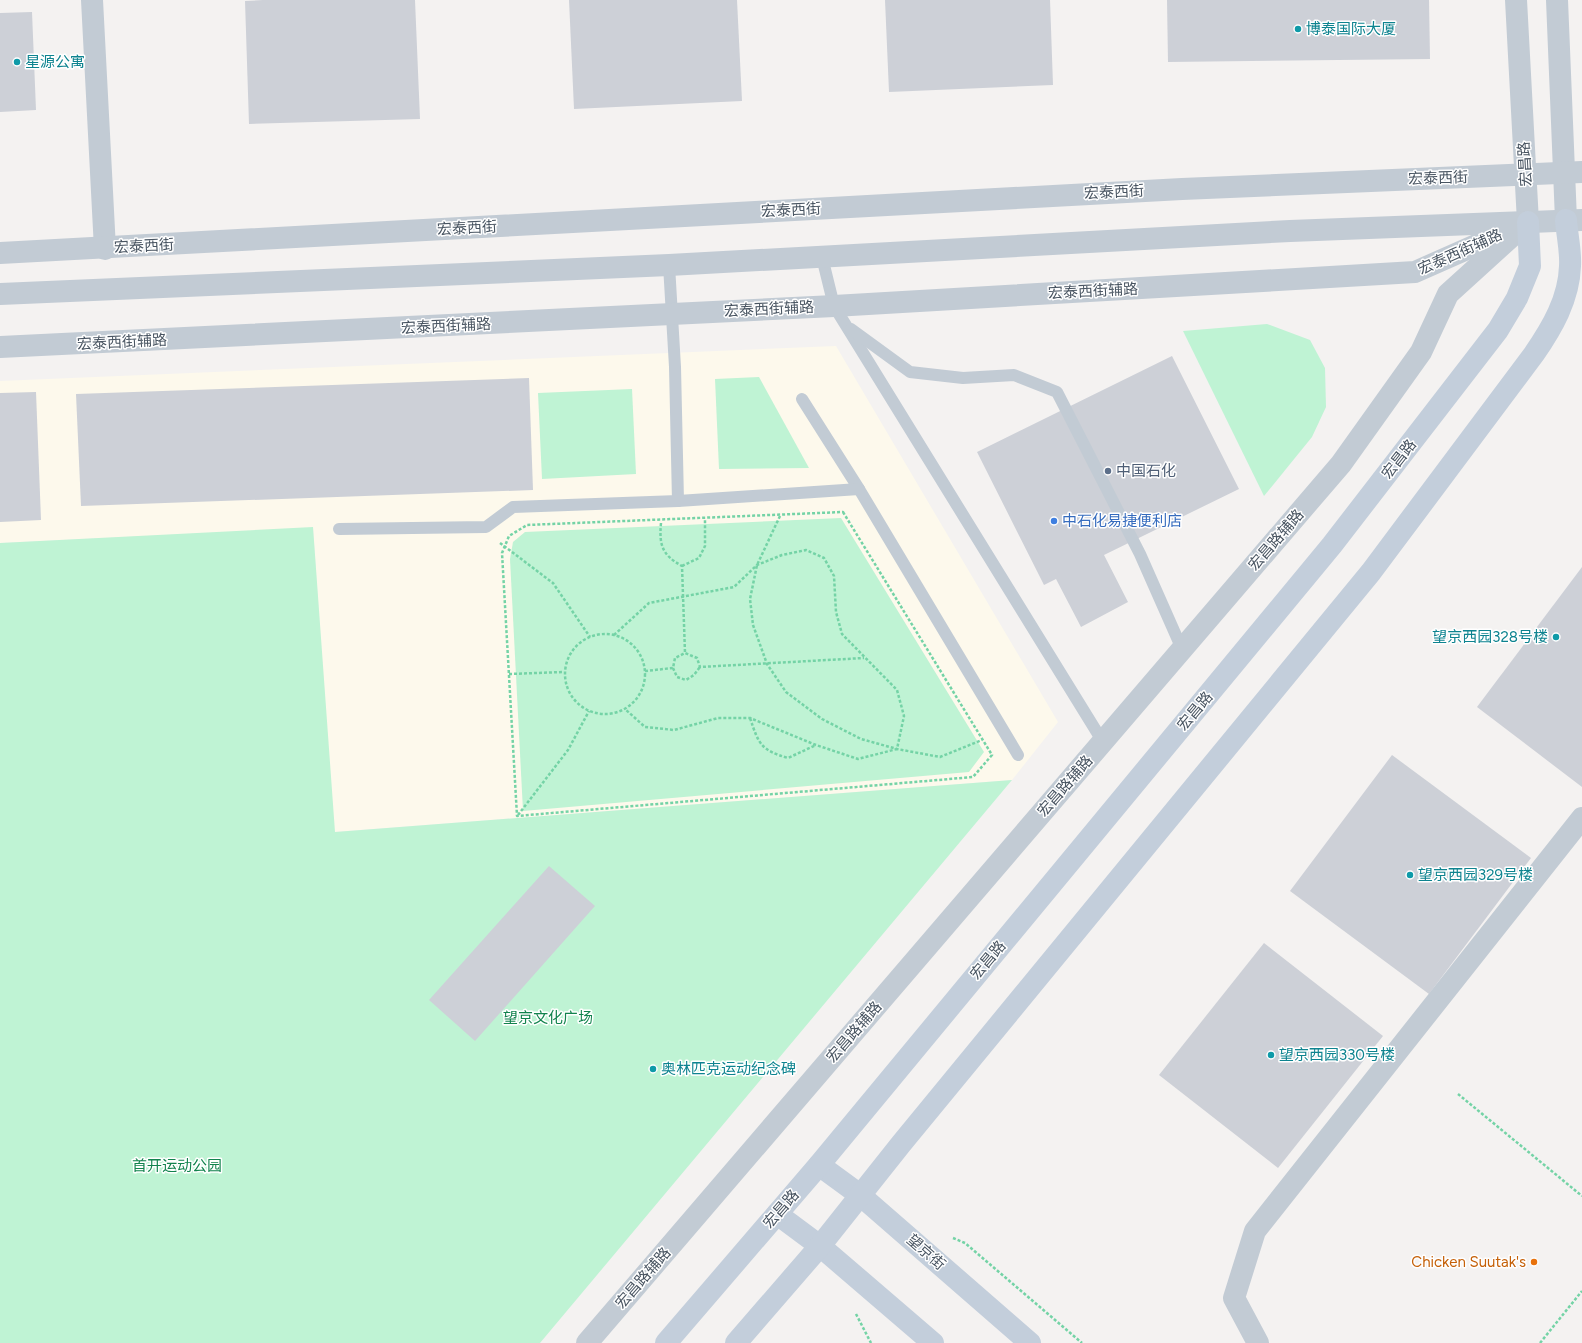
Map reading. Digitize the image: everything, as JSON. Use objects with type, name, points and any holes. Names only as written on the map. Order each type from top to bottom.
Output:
[{"type":"main road","points":[[736,1343],[820,1246],[860,1195],[1371,572],[1534,354],[1554,325],[1565,296],[1570,267],[1574,220]]},
{"type":"main road","name":"宏昌路","points":[[666,1343],[819,1165],[1332,545],[1498,330],[1518,298],[1530,266],[1528,222]]},
{"type":"main road","name":"望京街","points":[[819,1165],[860,1195],[1030,1343]]},
{"type":"main road","points":[[777,1214],[820,1246],[933,1343]]},
{"type":"street","points":[[92,0],[105,249]]},
{"type":"street","name":"宏昌路","points":[[1516,0],[1528,222]]},
{"type":"street","points":[[0,294],[669,265],[1290,231],[1574,220],[1573,172],[1558,0]]},
{"type":"street","name":"宏泰西街","points":[[0,254],[1182,189],[1573,172]]},
{"type":"street","name":"宏泰西街辅路","points":[[0,347],[834,306],[1415,272],[1528,222]]},
{"type":"street","name":"宏昌路辅路","points":[[587,1343],[1341,464],[1421,352],[1448,294],[1528,222]]},
{"type":"street","points":[[1258,1343],[1234,1298],[1255,1231],[1582,818]]},
{"type":"lane","points":[[822,257],[834,306],[1103,742]]},
{"type":"lane","points":[[669,265],[678,501]]},
{"type":"lane","points":[[847,326],[910,372],[963,378],[1014,375],[1057,392],[1140,554],[1182,649]]},
{"type":"lane","points":[[802,400],[859,489],[1018,755]]},
{"type":"lane","points":[[339,529],[486,528],[512,507],[678,501],[859,489]]},
{"type":"path","points":[[844,512],[992,755],[973,777],[517,816],[502,553],[509,536],[527,525],[844,512]]},
{"type":"path","points":[[780,515],[757,565],[750,599],[753,624],[767,664],[786,692],[822,719],[862,739],[897,749],[940,757],[982,740]]},
{"type":"path","points":[[682,566],[699,558],[705,546],[705,518]]},
{"type":"path","points":[[661,520],[660,532],[662,549],[670,559],[682,566]]},
{"type":"path","points":[[504,547],[553,583],[590,637]]},
{"type":"path","points":[[614,635],[649,603],[734,587],[757,565],[782,555],[806,550],[824,558],[834,576],[836,612],[842,634],[897,690],[904,716],[897,749]]},
{"type":"path","points":[[682,566],[685,654]]},
{"type":"path","points":[[602,634],[614,635],[626,640],[636,648],[642,659],[645,671],[641,693],[626,709],[608,714],[589,711],[572,698],[567,689],[564,672],[570,654],[579,643],[590,637],[602,634]]},
{"type":"path","points":[[685,654],[697,658],[700,667],[694,675],[686,680],[677,677],[673,668],[676,658],[685,654]]},
{"type":"path","points":[[700,667],[864,658]]},
{"type":"path","points":[[645,671],[673,668]]},
{"type":"path","points":[[509,674],[564,672]]},
{"type":"path","points":[[626,709],[645,727],[674,730],[718,718],[750,718],[816,745],[858,759],[897,749]]},
{"type":"path","points":[[517,816],[568,750],[589,711]]},
{"type":"path","points":[[750,718],[756,737],[768,752],[788,758],[816,745]]},
{"type":"path","points":[[1458,1094],[1582,1196]]},
{"type":"path","points":[[1540,1343],[1582,1291]]},
{"type":"shaded area","points":[[836,346],[1058,722],[1012,780],[334,832],[313,528],[0,543],[0,381]]},
{"type":"green space","points":[[1267,324],[1310,340],[1325,368],[1326,407],[1312,437],[1264,496],[1183,331]]},
{"type":"green space","points":[[759,377],[809,468],[719,469],[715,379]]},
{"type":"green space","points":[[632,389],[636,474],[542,479],[538,393]]},
{"type":"green space","points":[[841,518],[984,752],[969,772],[523,811],[510,559],[513,542],[525,532]]},
{"type":"green space","points":[[313,527],[335,832],[1012,780],[540,1343],[0,1343],[0,543]]},
{"type":"building","points":[[415,0],[420,119],[249,124],[245,1]]},
{"type":"building","points":[[569,0],[737,0],[742,101],[574,109]]},
{"type":"building","points":[[885,0],[1050,0],[1053,85],[889,92]]},
{"type":"building","name":"博泰国际大厦","points":[[1167,0],[1429,0],[1430,59],[1168,62]]},
{"type":"building","name":"星源公寓","points":[[32,12],[36,110],[0,112],[0,13]]},
{"type":"building","name":"中国石化","points":[[1172,356],[1239,489],[1104,555],[1128,602],[1081,627],[1056,579],[1044,585],[977,452]]},
{"type":"building","points":[[529,378],[533,490],[81,506],[76,394]]},
{"type":"building","points":[[36,392],[41,520],[0,522],[0,393]]},
{"type":"building","name":"望京西园328号楼","points":[[1582,567],[1582,787],[1477,707]]},
{"type":"building","name":"望京西园329号楼","points":[[1392,755],[1531,858],[1429,994],[1290,891]]},
{"type":"building","points":[[549,866],[595,906],[475,1041],[429,1000]]},
{"type":"building","name":"望京西园330号楼","points":[[1264,943],[1383,1036],[1278,1168],[1159,1075]]},
{"type":"place","name":"博泰国际大厦","points":[[1298,29]]},
{"type":"place","name":"星源公寓","points":[[17,62]]},
{"type":"place","name":"中国石化","points":[[1108,471]]},
{"type":"place","name":"中石化易捷便利店","points":[[1054,521]]},
{"type":"place","name":"望京西园328号楼","points":[[1556,637]]},
{"type":"place","name":"望京西园329号楼","points":[[1410,875]]},
{"type":"place","name":"望京西园330号楼","points":[[1271,1055]]},
{"type":"place","name":"奥林匹克运动纪念碑","points":[[653,1069]]},
{"type":"place","name":"Chicken Suutak's","points":[[1534,1262]]},
{"type":"park label","name":"望京文化广场","points":[[548,1018]]},
{"type":"park label","name":"首开运动公园","points":[[177,1166]]}]
